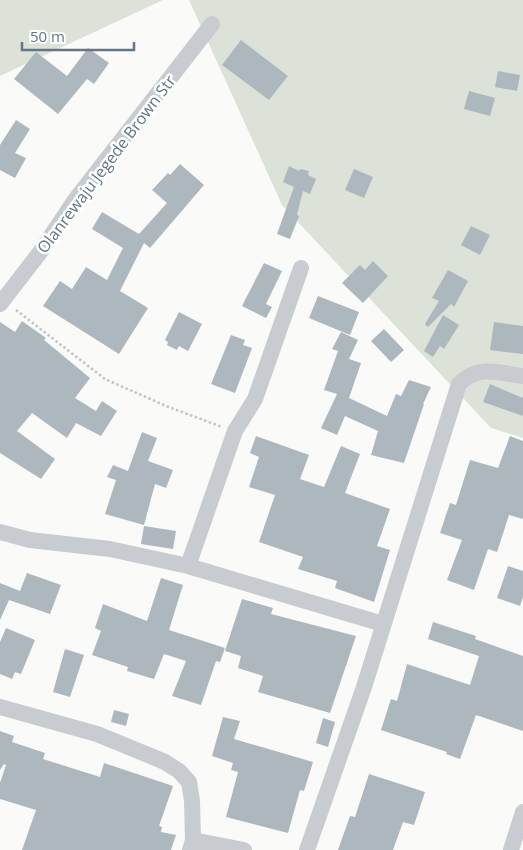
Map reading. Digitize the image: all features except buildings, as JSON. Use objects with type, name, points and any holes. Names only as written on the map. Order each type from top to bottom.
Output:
[{"type":"street","name":"Olanrewaju Jegede Brown Str","points":[[2,302],[75,200],[212,24]]},
{"type":"street","points":[[188,566],[235,432],[255,398],[301,268]]},
{"type":"street","points":[[307,850],[383,624],[459,384],[468,375],[483,370],[523,376]]},
{"type":"street","points":[[0,532],[30,540],[110,549],[188,566],[383,624]]},
{"type":"street","points":[[0,707],[97,734],[165,762],[180,771],[189,782],[192,845],[244,850]]},
{"type":"street","points":[[510,850],[523,812]]},
{"type":"path","points":[[2,302],[105,379],[166,406],[235,432]]},
{"type":"shaded area","points":[[0,0],[163,0],[0,76]]},
{"type":"shaded area","points":[[189,0],[523,0],[523,438],[491,428],[282,205]]}]
